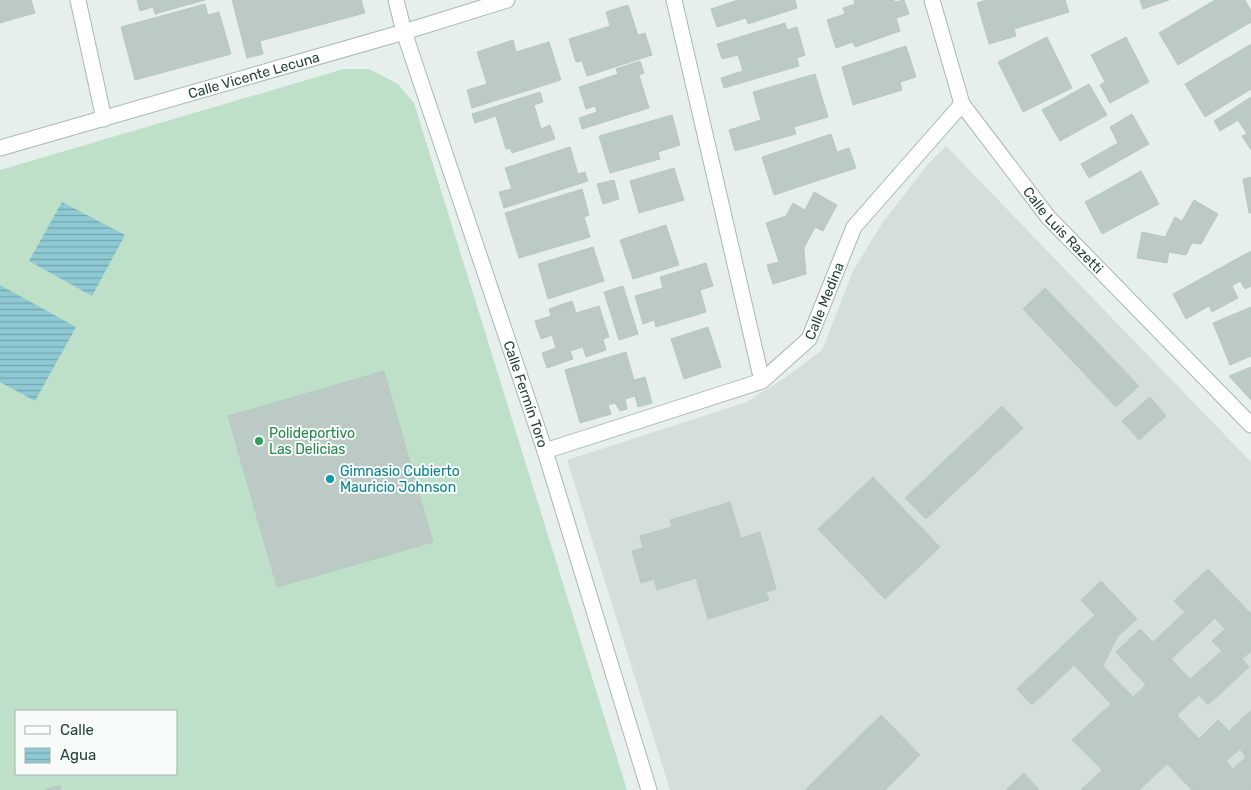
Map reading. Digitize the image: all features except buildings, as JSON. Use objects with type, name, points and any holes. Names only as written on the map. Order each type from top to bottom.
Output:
[{"type":"street","points":[[78,0],[104,119]]},
{"type":"street","name":"Calle Fermín Toro","points":[[396,0],[404,32],[544,451],[649,790]]},
{"type":"street","name":"Calle Vicente Lecuna","points":[[0,148],[404,32],[507,0]]},
{"type":"street","points":[[674,0],[762,380]]},
{"type":"street","name":"Calle Luis Razetti","points":[[932,0],[962,104],[1048,217],[1251,425]]},
{"type":"street","name":"Calle Medina","points":[[544,451],[762,380],[809,339],[854,227],[962,104]]},
{"type":"shaded area","points":[[946,146],[1251,462],[1251,790],[670,790],[567,460],[747,402],[786,377],[822,350],[853,271],[883,222],[928,164]]},
{"type":"green space","name":"Polideportivo Las Delicias","points":[[344,69],[369,69],[398,84],[414,103],[627,790],[0,790],[0,170]]},
{"type":"water","points":[[62,202],[125,235],[92,296],[29,261]]},
{"type":"water","points":[[0,285],[76,327],[35,401],[0,382]]},
{"type":"place","name":"Polideportivo Las Delicias","points":[[259,441]]},
{"type":"place","name":"Gimnasio Cubierto Mauricio Johnson","points":[[330,479]]}]
